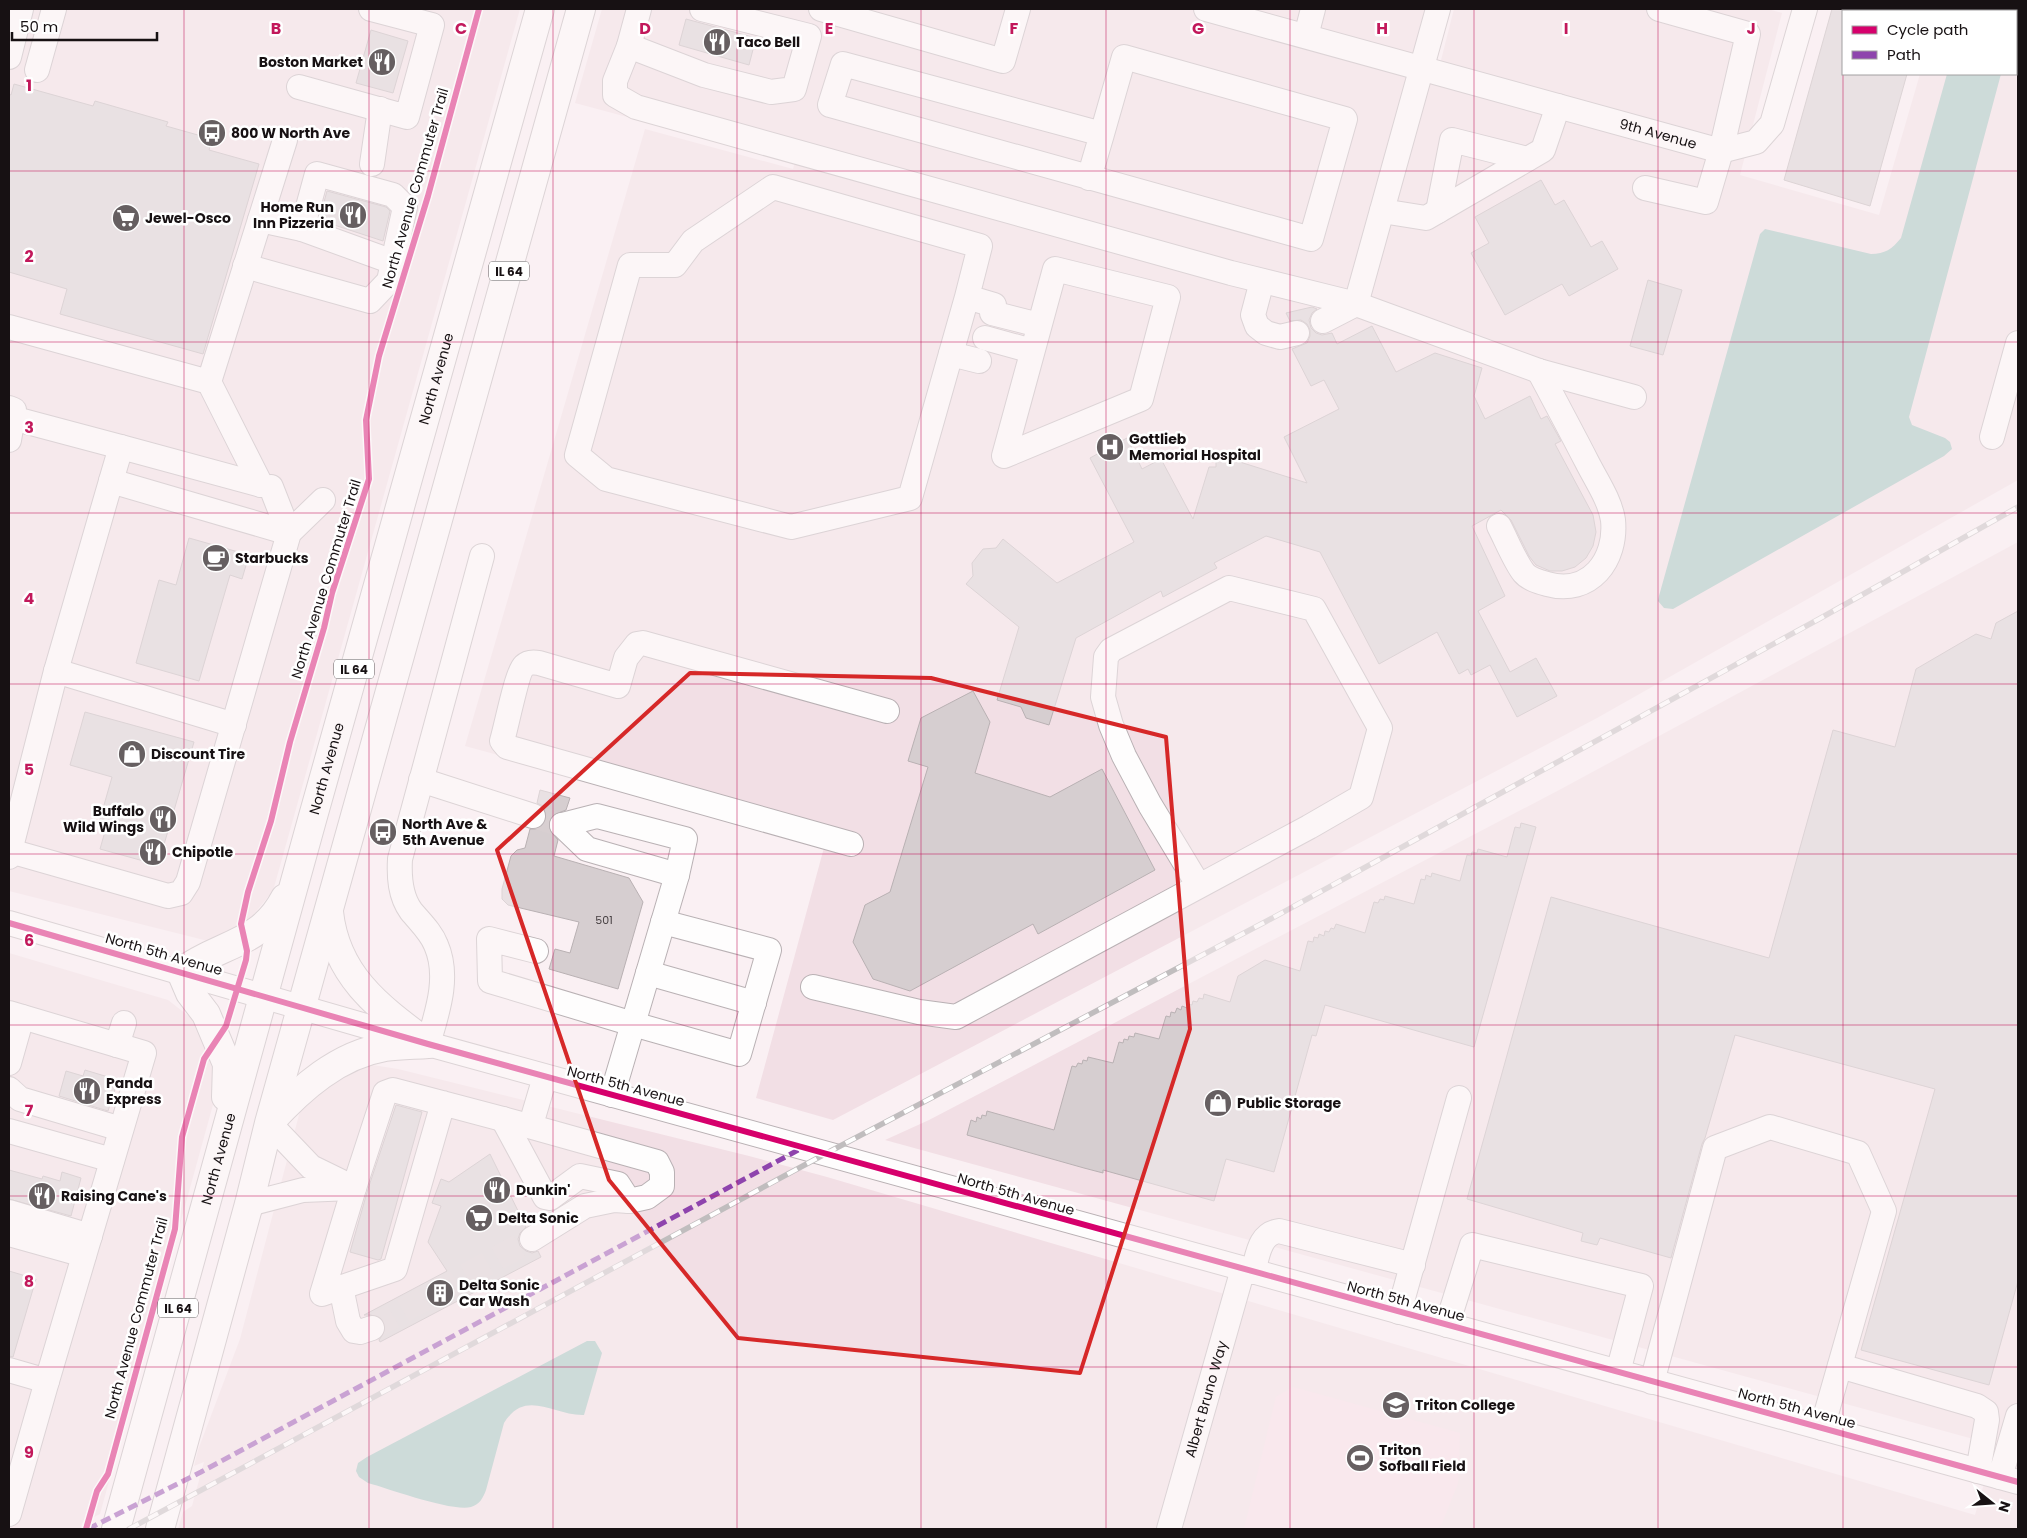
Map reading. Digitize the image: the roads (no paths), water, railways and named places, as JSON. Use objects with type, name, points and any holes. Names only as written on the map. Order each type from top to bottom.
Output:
[{"type":"main road","name":"North Avenue","points":[[116,1529],[296,876],[540,9]]},
{"type":"main road","name":"IL 64","points":[[160,1529],[301,1007],[581,9]]},
{"type":"main road","points":[[221,1148],[227,1064],[206,1014],[190,993],[181,972],[197,960],[257,933],[277,913],[296,876]]},
{"type":"main road","points":[[329,908],[337,948],[349,971],[384,1012],[428,1044]]},
{"type":"main road","points":[[269,1123],[314,1080],[332,1067],[359,1054],[385,1047],[428,1044]]},
{"type":"street","points":[[9,57],[21,9]]},
{"type":"street","points":[[37,70],[54,9]]},
{"type":"street","points":[[299,87],[407,117],[432,25],[370,9]]},
{"type":"street","points":[[639,9],[629,46],[615,81],[615,95],[636,107],[1262,281],[1356,304],[1539,371],[1634,397]]},
{"type":"street","points":[[629,46],[704,75],[771,92],[794,89],[809,36],[702,9]]},
{"type":"street","points":[[821,9],[846,12],[1003,61],[1018,9]]},
{"type":"street","name":"9th Avenue","points":[[1206,9],[1721,151],[1756,142],[1772,124],[1805,9]]},
{"type":"street","points":[[1306,36],[1314,9]]},
{"type":"street","points":[[1323,321],[1356,304],[1438,9]]},
{"type":"street","points":[[1645,188],[1706,202],[1721,151],[1748,34],[1660,9]]},
{"type":"street","points":[[1089,178],[1102,134],[1124,57],[1345,119],[1311,238],[1089,178],[830,104],[843,64],[1102,134]]},
{"type":"street","points":[[1382,211],[1426,218],[1543,150],[1558,106]]},
{"type":"street","points":[[372,164],[380,109]]},
{"type":"street","points":[[10,427],[121,447],[261,485],[209,382],[285,140]]},
{"type":"street","points":[[1438,211],[1452,140],[1527,159]]},
{"type":"street","points":[[245,266],[370,301],[389,281],[405,207],[394,195],[317,174],[302,229]]},
{"type":"street","points":[[773,187],[980,246],[967,297],[910,498],[790,527],[606,479],[577,455],[630,265],[674,265],[693,241],[773,187]]},
{"type":"street","points":[[260,220],[302,229],[392,262]]},
{"type":"street","points":[[1055,268],[1168,297],[1141,399],[1004,456],[1032,350],[1055,268]]},
{"type":"street","points":[[1262,281],[1253,315],[1257,326],[1266,333],[1280,337],[1297,333]]},
{"type":"street","points":[[967,297],[993,309],[1039,325]]},
{"type":"street","points":[[9,327],[209,382]]},
{"type":"street","points":[[986,338],[1032,350]]},
{"type":"street","points":[[1992,437],[2018,343]]},
{"type":"street","points":[[951,354],[979,361]]},
{"type":"street","points":[[1499,526],[1524,574],[1546,584],[1563,587],[1584,582],[1600,570],[1609,555],[1613,539],[1613,519],[1605,496],[1539,371]]},
{"type":"street","points":[[121,447],[56,671],[9,854],[168,896],[181,893],[188,882],[289,534],[323,500]]},
{"type":"street","points":[[111,481],[289,534]]},
{"type":"street","points":[[271,487],[289,534]]},
{"type":"street","points":[[428,1044],[441,991],[440,962],[436,946],[405,900],[400,887],[399,873],[403,844],[482,556]]},
{"type":"street","points":[[813,987],[919,1012],[956,1017],[1199,886],[1361,797],[1380,728],[1314,609],[1229,588],[1111,650],[1106,657],[1103,697],[1111,725],[1124,756],[1150,805],[1199,886]]},
{"type":"street","points":[[851,844],[507,746],[502,741],[523,667],[529,663],[539,663],[618,686],[626,658],[637,644],[644,643],[887,711]]},
{"type":"street","points":[[56,671],[234,725]]},
{"type":"street","points":[[421,780],[533,816]]},
{"type":"street","points":[[612,1095],[677,875]]},
{"type":"street","points":[[536,951],[489,940],[490,981],[739,1054],[769,950],[663,922]]},
{"type":"street","name":"North 5th Avenue","points":[[9,923],[428,1044],[1999,1477]]},
{"type":"street","points":[[648,973],[754,1003]]},
{"type":"street","points":[[9,1063],[15,1015],[121,1034],[144,1053],[9,1514]]},
{"type":"street","points":[[514,1122],[532,1121],[545,1076]]},
{"type":"street","points":[[9,1089],[20,1100],[121,1129]]},
{"type":"street","points":[[443,1103],[395,1269],[322,1294],[385,1093],[393,1090],[443,1103],[514,1122],[657,1162],[662,1172],[662,1186],[647,1197],[629,1201],[614,1200],[585,1206],[532,1239]]},
{"type":"street","points":[[1399,1312],[1459,1098]]},
{"type":"street","points":[[514,1122],[545,1197],[550,1198],[580,1176],[618,1184],[629,1201]]},
{"type":"street","points":[[269,1123],[311,1167],[354,1188]]},
{"type":"street","points":[[1652,1382],[1716,1148],[1770,1126],[1858,1153],[1884,1211],[1822,1428]]},
{"type":"street","points":[[9,1131],[110,1167]]},
{"type":"street","points":[[9,1147],[13,1146],[110,1167]]},
{"type":"street","points":[[249,1204],[303,1190],[354,1188]]},
{"type":"street","points":[[9,1212],[87,1245]]},
{"type":"street","name":"Albert Bruno Way","points":[[1169,1529],[1248,1271],[1262,1240],[1270,1232],[1279,1231],[1413,1265]]},
{"type":"street","points":[[9,1234],[87,1245]]},
{"type":"street","points":[[1447,1325],[1472,1245],[1641,1286],[1618,1372]]},
{"type":"street","points":[[341,1288],[348,1321],[354,1331],[360,1332],[372,1328]]},
{"type":"street","points":[[1840,1366],[1977,1406],[1986,1412],[1999,1477]]},
{"type":"street","points":[[9,1370],[48,1381]]},
{"type":"street","points":[[1999,1477],[2018,1416]]},
{"type":"tunnel","points":[[533,816],[562,825]]},
{"type":"tunnel","points":[[372,1328],[532,1239]]},
{"type":"railway","points":[[129,1529],[825,1154],[1265,922],[1819,619],[2018,507]]},
{"type":"place","name":"Taco Bell","points":[[717,42]]},
{"type":"place","name":"Boston Market","points":[[382,62]]},
{"type":"place","name":"800 W North Ave","points":[[212,133]]},
{"type":"place","name":"Home Run Inn Pizzeria","points":[[353,215]]},
{"type":"place","name":"Jewel-Osco","points":[[126,218]]},
{"type":"place","name":"Gottlieb Memorial Hospital","points":[[1110,447]]},
{"type":"place","name":"Starbucks","points":[[216,558]]},
{"type":"place","name":"Discount Tire","points":[[132,754]]},
{"type":"place","name":"Buffalo Wild Wings","points":[[163,819]]},
{"type":"place","name":"North Ave & 5th Avenue","points":[[383,832]]},
{"type":"place","name":"Chipotle","points":[[153,852]]},
{"type":"place","name":"Panda Express","points":[[87,1091]]},
{"type":"place","name":"Public Storage","points":[[1218,1103]]},
{"type":"place","name":"Dunkin'","points":[[497,1190]]},
{"type":"place","name":"Raising Cane's","points":[[42,1196]]},
{"type":"place","name":"Delta Sonic","points":[[479,1218]]},
{"type":"place","name":"Delta Sonic Car Wash","points":[[440,1293]]},
{"type":"place","name":"Triton College","points":[[1396,1405]]},
{"type":"place","name":"Triton Sofball Field","points":[[1360,1458]]}]
